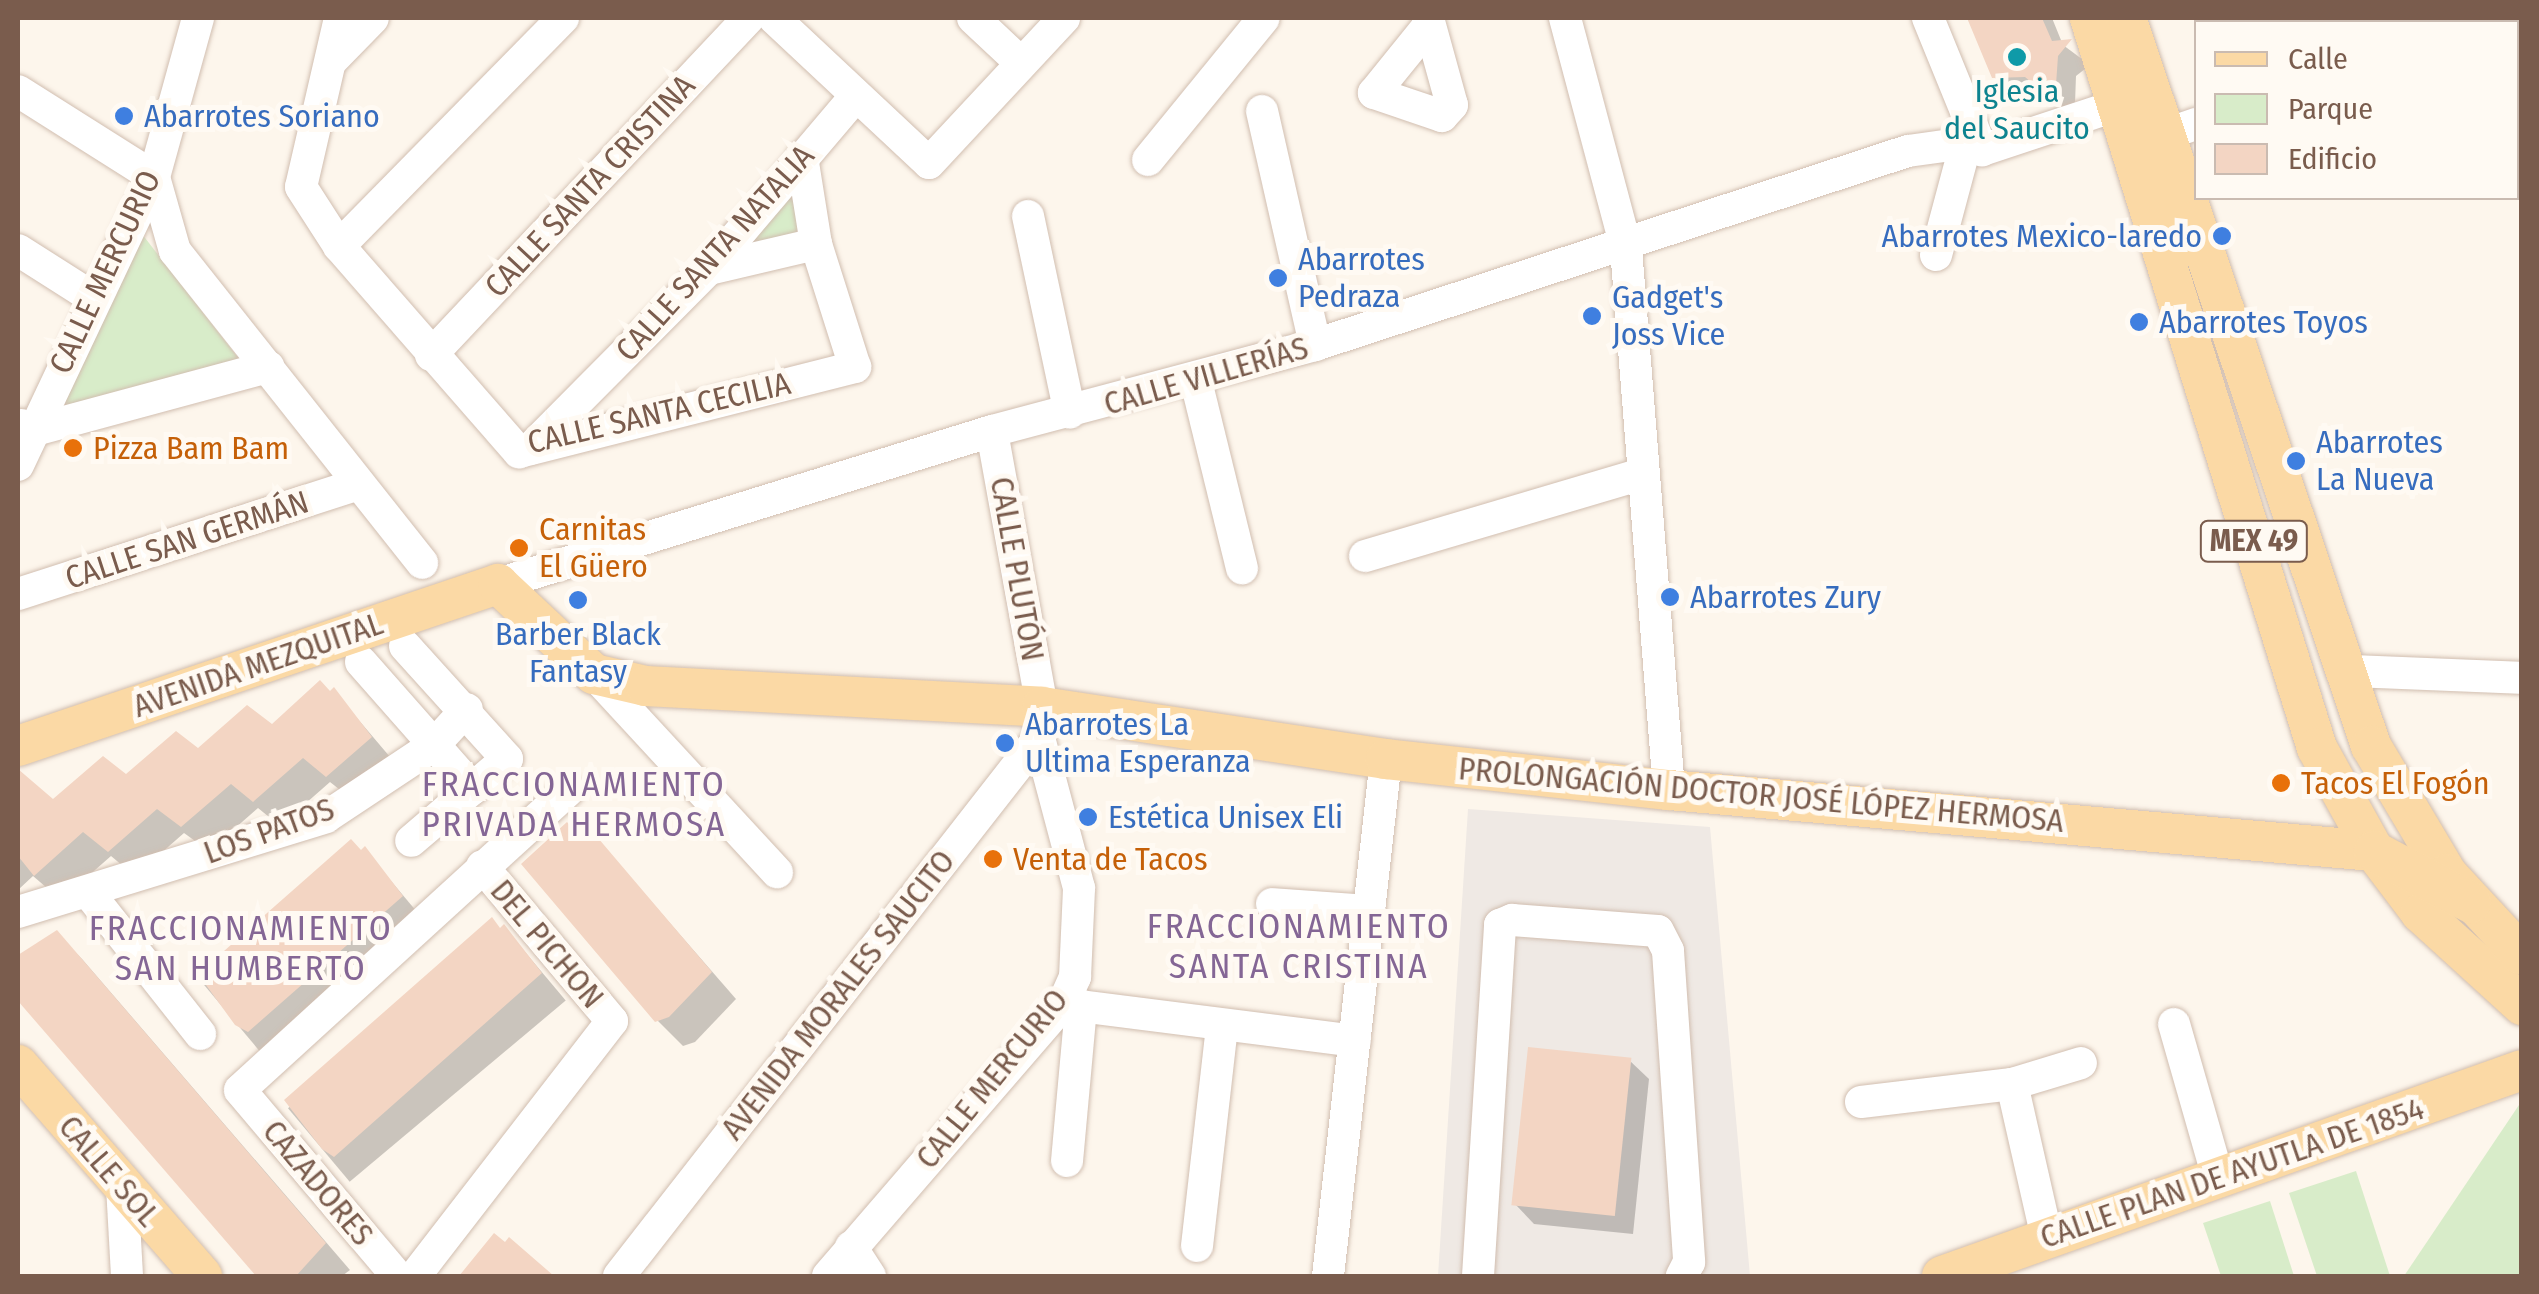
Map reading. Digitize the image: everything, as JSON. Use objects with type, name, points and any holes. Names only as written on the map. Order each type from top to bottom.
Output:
[{"type":"main road","name":"MEX 49","points":[[2090,18],[2120,104],[2317,748],[2374,851],[2420,913],[2522,1006]]},
{"type":"main road","name":"MEX 49","points":[[2126,18],[2182,129],[2194,168]]},
{"type":"main road","name":"MEX 49","points":[[2204,200],[2371,746],[2412,822],[2502,929]]},
{"type":"main road","points":[[498,584],[594,674]]},
{"type":"main road","name":"AVENIDA MEZQUITAL","points":[[18,746],[498,584]]},
{"type":"main road","name":"PROLONGACIÓN DOCTOR JOSÉ LÓPEZ HERMOSA","points":[[594,674],[692,692],[1040,722],[1669,790],[2374,851],[2502,929]]},
{"type":"main road","name":"CALLE SOL","points":[[18,1065],[202,1276]]},
{"type":"main road","name":"CALLE PLAN DE AYUTLA DE 1854","points":[[1942,1276],[2522,1070]]},
{"type":"street","name":"CALLE SANTA CECILIA","points":[[340,18],[300,187],[339,246],[519,452],[855,368],[816,244],[802,157]]},
{"type":"street","points":[[333,58],[373,18]]},
{"type":"street","points":[[339,246],[563,18]]},
{"type":"street","name":"CALLE SANTA CRISTINA","points":[[431,355],[749,18]]},
{"type":"street","points":[[774,18],[929,162],[1064,18]]},
{"type":"street","points":[[973,18],[1021,63]]},
{"type":"street","points":[[1148,160],[1264,18]]},
{"type":"street","points":[[1565,18],[1626,248],[1669,790]]},
{"type":"street","points":[[1928,18],[1974,146],[1936,255]]},
{"type":"street","name":"CALLE MERCURIO","points":[[18,465],[24,427],[154,177],[188,22]]},
{"type":"street","points":[[18,91],[154,177],[176,251],[356,485],[422,563]]},
{"type":"street","name":"CALLE SANTA NATALIA","points":[[530,450],[709,269],[855,97]]},
{"type":"street","name":"CALLE VILLERÍAS","points":[[498,584],[992,431],[1196,381],[1316,346],[1626,248],[1908,151],[1974,146],[2120,104]]},
{"type":"street","points":[[1262,111],[1316,346]]},
{"type":"street","points":[[1028,216],[1070,413]]},
{"type":"street","points":[[709,269],[816,244]]},
{"type":"street","points":[[18,250],[92,296]]},
{"type":"street","points":[[24,427],[269,367]]},
{"type":"street","points":[[1196,381],[1242,568]]},
{"type":"street","name":"CALLE PLUTÓN","points":[[992,431],[1040,722]]},
{"type":"street","points":[[1365,556],[1642,474]]},
{"type":"street","name":"CALLE SAN GERMÁN","points":[[18,594],[356,485]]},
{"type":"street","points":[[405,646],[467,709],[506,759],[411,841]]},
{"type":"street","points":[[361,662],[473,789]]},
{"type":"street","points":[[2350,671],[2522,678]]},
{"type":"street","points":[[594,674],[776,872]]},
{"type":"street","name":"LOS PATOS","points":[[18,912],[326,817],[433,746],[467,709]]},
{"type":"street","name":"CALLE MERCURIO","points":[[828,1276],[1072,1005],[1083,917],[1040,722]]},
{"type":"street","name":"AVENIDA MORALES SAUCITO","points":[[618,1276],[1040,722]]},
{"type":"street","points":[[1328,1276],[1386,759]]},
{"type":"street","points":[[482,866],[568,791]]},
{"type":"street","name":"DEL PICHON","points":[[414,1276],[612,1021],[482,866]]},
{"type":"street","name":"CAZADORES","points":[[397,1276],[240,1090],[482,866]]},
{"type":"street","points":[[88,892],[200,1034]]},
{"type":"street","points":[[1272,904],[1370,911]]},
{"type":"street","points":[[1478,1276],[1500,925],[1512,920],[1658,932],[1668,951],[1689,1262],[1682,1276]]},
{"type":"street","points":[[1067,1161],[1072,1005],[1355,1041]]},
{"type":"street","points":[[2174,1024],[2218,1177]]},
{"type":"street","points":[[1197,1246],[1222,1025]]},
{"type":"street","points":[[1861,1102],[2012,1084],[2081,1063]]},
{"type":"street","points":[[2012,1084],[2047,1238]]},
{"type":"street","points":[[122,1186],[127,1276]]},
{"type":"street","points":[[851,1246],[870,1276]]},
{"type":"shaded area","points":[[1468,809],[1710,827],[1750,1276],[1438,1276]]},
{"type":"green space","points":[[799,167],[811,241],[724,261]]},
{"type":"green space","points":[[135,225],[246,368],[41,423]]},
{"type":"green space","points":[[2521,1102],[2521,1276],[2404,1276]]},
{"type":"green space","points":[[2356,1171],[2390,1276],[2317,1276],[2289,1193]]},
{"type":"green space","points":[[2270,1201],[2294,1276],[2221,1276],[2203,1223]]},
{"type":"building","name":"Iglesia del Saucito","points":[[1967,18],[2042,18],[2052,41],[2072,39],[2058,56],[2056,85],[2043,92],[2025,77],[1992,78]]},
{"type":"building","points":[[320,680],[330,691],[334,687],[372,737],[326,777],[303,758],[253,802],[231,784],[181,827],[157,809],[108,852],[83,832],[34,876],[18,856],[18,769],[53,799],[103,756],[126,774],[176,731],[198,748],[247,705],[272,724]]},
{"type":"building","points":[[581,818],[712,972],[669,1017],[655,1022],[521,864],[567,822],[571,827]]},
{"type":"building","points":[[351,839],[361,850],[365,846],[403,896],[248,1032],[235,1025],[198,974]]},
{"type":"building","points":[[492,917],[500,928],[504,924],[542,973],[334,1157],[322,1149],[284,1100]]},
{"type":"building","points":[[57,930],[326,1243],[296,1276],[256,1276],[18,1001],[18,955]]},
{"type":"building","points":[[1528,1047],[1631,1058],[1615,1216],[1511,1205]]},
{"type":"building","points":[[494,1233],[505,1242],[509,1237],[554,1276],[459,1276]]},
{"type":"place","name":"Iglesia del Saucito","points":[[2017,57]]},
{"type":"place","name":"Abarrotes Soriano","points":[[124,116]]},
{"type":"place","name":"Abarrotes Mexico-laredo","points":[[2222,236]]},
{"type":"place","name":"Abarrotes Pedraza","points":[[1278,278]]},
{"type":"place","name":"Gadget's Joss Vice","points":[[1592,316]]},
{"type":"place","name":"Abarrotes Toyos","points":[[2139,322]]},
{"type":"place","name":"Pizza Bam Bam","points":[[73,448]]},
{"type":"place","name":"Abarrotes La Nueva","points":[[2296,461]]},
{"type":"place","name":"Carnitas El Güero","points":[[519,548]]},
{"type":"place","name":"Abarrotes Zury","points":[[1670,597]]},
{"type":"place","name":"Barber Black Fantasy","points":[[578,600]]},
{"type":"place","name":"Abarrotes La Ultima Esperanza","points":[[1005,743]]},
{"type":"place","name":"Tacos El Fogón","points":[[2281,783]]},
{"type":"place","name":"Estética Unisex Eli","points":[[1088,817]]},
{"type":"place","name":"Venta de Tacos","points":[[993,859]]},
{"type":"district","name":"FRACCIONAMIENTO PRIVADA HERMOSA","points":[[574,804]]},
{"type":"district","name":"FRACCIONAMIENTO SANTA CRISTINA","points":[[1299,946]]},
{"type":"district","name":"FRACCIONAMIENTO SAN HUMBERTO","points":[[241,948]]}]
